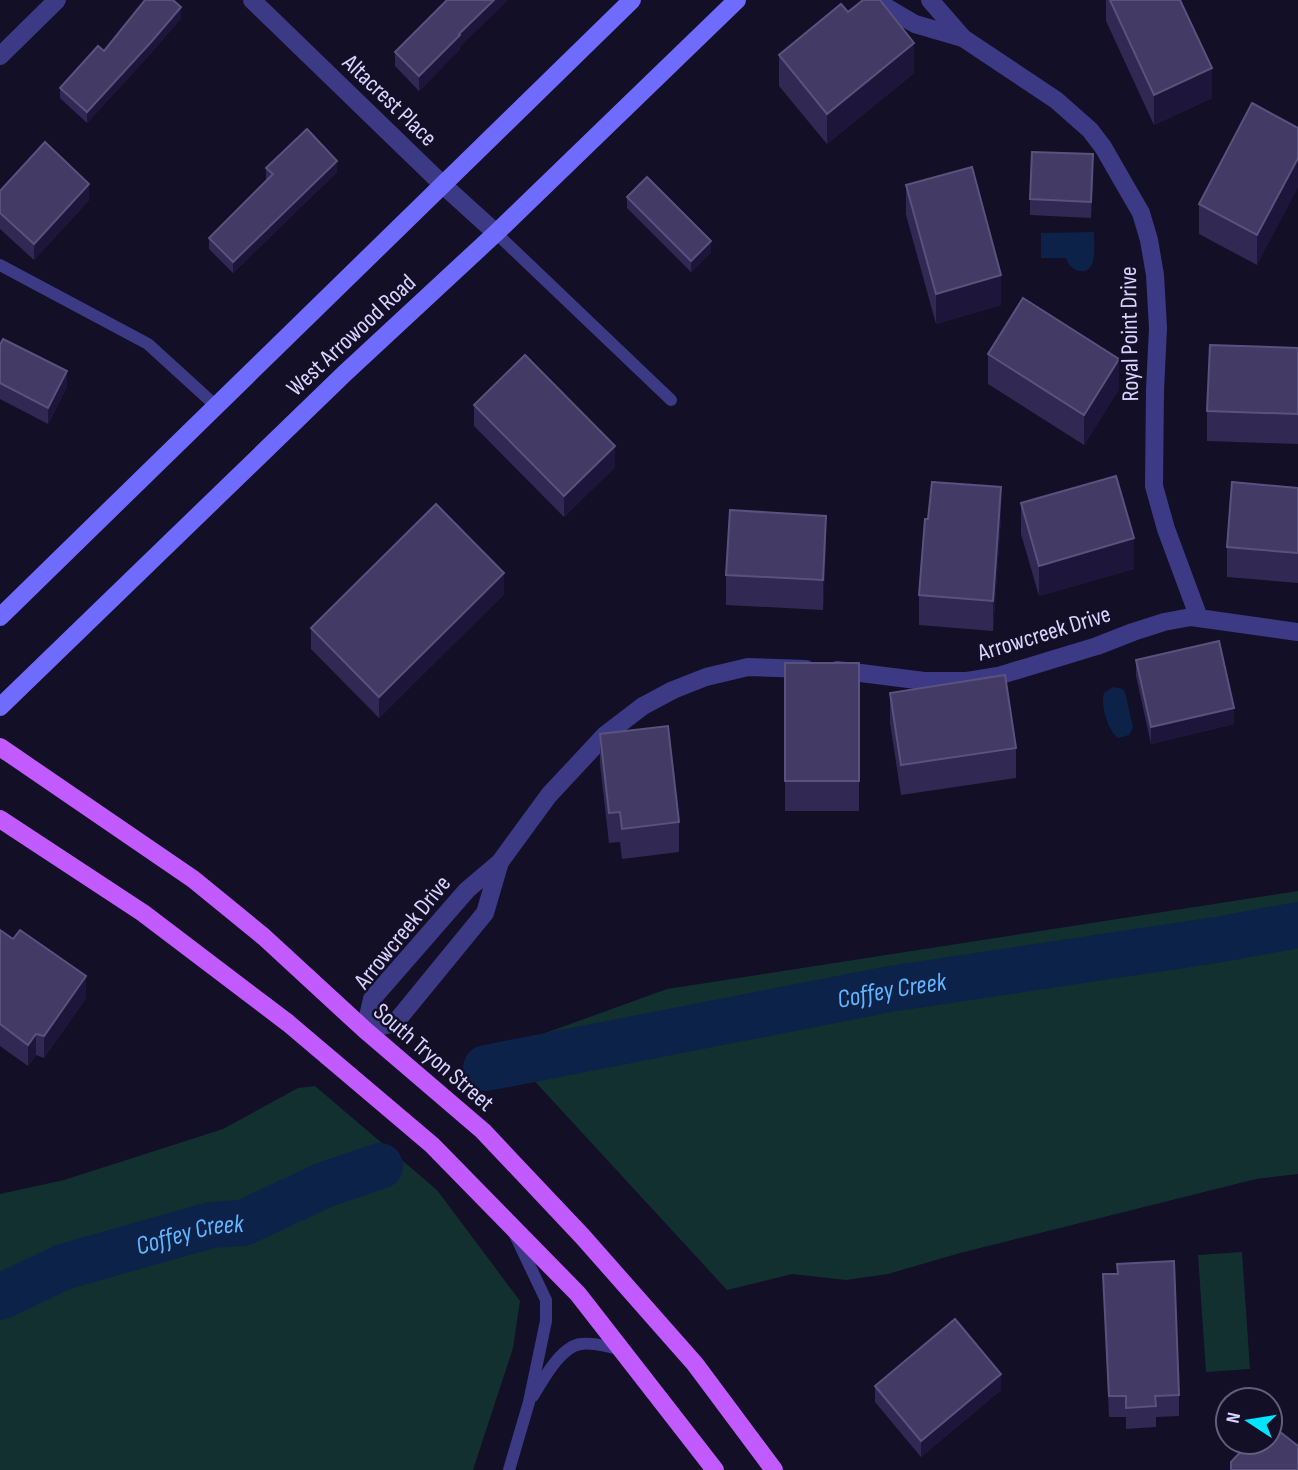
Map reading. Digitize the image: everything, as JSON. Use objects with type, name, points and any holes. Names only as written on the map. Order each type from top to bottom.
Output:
[{"type":"main road","name":"West Arrowood Road","points":[[0,617],[632,0]]},
{"type":"main road","name":"West Arrowood Road","points":[[0,707],[344,374],[496,233],[737,0]]},
{"type":"main road","name":"South Tryon Street","points":[[0,747],[221,901],[365,1031],[483,1131],[574,1227],[695,1364],[774,1470]]},
{"type":"main road","points":[[0,818],[143,913],[288,1023],[432,1145],[578,1294],[715,1470]]},
{"type":"street","points":[[0,57],[57,0]]},
{"type":"street","name":"Altacrest Place","points":[[252,0],[496,233]]},
{"type":"street","name":"Royal Point Drive","points":[[878,0],[915,24],[963,38]]},
{"type":"street","name":"Royal Point Drive","points":[[930,0],[963,38],[1040,89],[1090,130],[1103,147],[1141,213],[1155,275],[1158,328],[1154,486],[1166,529],[1199,618]]},
{"type":"street","name":"Arrowcreek Drive","points":[[500,862],[485,913],[395,1023],[365,1031],[372,999],[467,890],[500,862],[549,795],[605,735],[643,706],[673,690],[706,677],[748,667],[838,670],[924,681],[967,681],[998,676],[1164,622],[1191,617],[1298,632]]},
{"type":"lane","points":[[496,233],[671,400]]},
{"type":"lane","points":[[0,265],[148,344],[216,406]]},
{"type":"lane","points":[[509,1470],[529,1402],[546,1321],[546,1300],[510,1226]]},
{"type":"lane","points":[[529,1402],[554,1363],[573,1346],[584,1343],[620,1349]]},
{"type":"green space","points":[[1298,891],[1298,1174],[1256,1179],[960,1253],[888,1274],[846,1280],[792,1274],[727,1290],[504,1048],[667,989]]},
{"type":"green space","points":[[315,1086],[437,1190],[520,1301],[513,1348],[473,1470],[0,1470],[0,1194],[64,1180],[223,1129],[298,1088]]},
{"type":"green space","points":[[1242,1252],[1250,1369],[1206,1372],[1198,1255]]},
{"type":"water","points":[[1094,232],[1094,258],[1088,270],[1075,270],[1066,258],[1041,258],[1041,233]]},
{"type":"water","points":[[1113,687],[1125,692],[1133,727],[1129,735],[1118,738],[1108,724],[1103,704],[1104,693]]},
{"type":"building","points":[[145,0],[173,0],[181,7],[87,112],[60,88],[98,46],[104,51]]},
{"type":"building","points":[[447,0],[494,0],[419,76],[395,52]]},
{"type":"building","points":[[863,0],[880,0],[914,43],[827,114],[779,55],[841,4],[848,12]]},
{"type":"building","points":[[1110,0],[1180,0],[1212,68],[1154,95]]},
{"type":"building","points":[[1252,103],[1298,128],[1298,158],[1257,235],[1199,204]]},
{"type":"building","points":[[307,129],[337,161],[233,262],[209,238],[273,174],[266,168]]},
{"type":"building","points":[[45,142],[89,184],[34,244],[0,213],[0,191]]},
{"type":"building","points":[[1032,152],[1093,154],[1091,202],[1030,199]]},
{"type":"building","points":[[972,167],[1001,275],[936,294],[906,185]]},
{"type":"building","points":[[647,177],[711,241],[691,261],[627,197]]},
{"type":"building","points":[[1023,298],[1119,359],[1084,415],[988,354]]},
{"type":"building","points":[[3,339],[67,371],[48,408],[0,383],[0,345]]},
{"type":"building","points":[[1210,345],[1298,348],[1298,414],[1207,411]]},
{"type":"building","points":[[525,355],[615,446],[564,496],[474,405]]},
{"type":"building","points":[[1116,476],[1134,538],[1039,566],[1021,503]]},
{"type":"building","points":[[932,482],[1001,487],[993,601],[919,595],[925,519],[928,519]]},
{"type":"building","points":[[1232,482],[1298,488],[1298,553],[1227,547]]},
{"type":"building","points":[[436,504],[504,573],[379,697],[311,628]]},
{"type":"building","points":[[730,510],[826,516],[823,580],[726,575]]},
{"type":"building","points":[[1219,641],[1234,708],[1151,727],[1136,660]]},
{"type":"building","points":[[785,663],[859,663],[859,781],[785,781]]},
{"type":"building","points":[[1005,675],[1016,748],[901,765],[890,693]]},
{"type":"building","points":[[668,726],[679,822],[622,829],[620,812],[609,813],[600,734]]},
{"type":"building","points":[[0,930],[13,939],[20,930],[86,976],[44,1036],[36,1034],[28,1045],[0,1024]]},
{"type":"building","points":[[1174,1261],[1179,1395],[1155,1396],[1156,1406],[1126,1408],[1126,1396],[1109,1396],[1103,1274],[1118,1274],[1117,1264]]},
{"type":"building","points":[[955,1319],[1001,1374],[921,1441],[875,1386]]},
{"type":"building","points":[[1284,1435],[1298,1446],[1298,1470],[1231,1470],[1231,1462],[1237,1456],[1284,1456]]},
{"type":"waterway","name":"Coffey Creek","points":[[486,1068],[890,989],[1216,940],[1298,925]]},
{"type":"waterway","name":"Coffey Creek","points":[[0,1297],[63,1267],[211,1225],[243,1223],[324,1185],[380,1166]]}]
